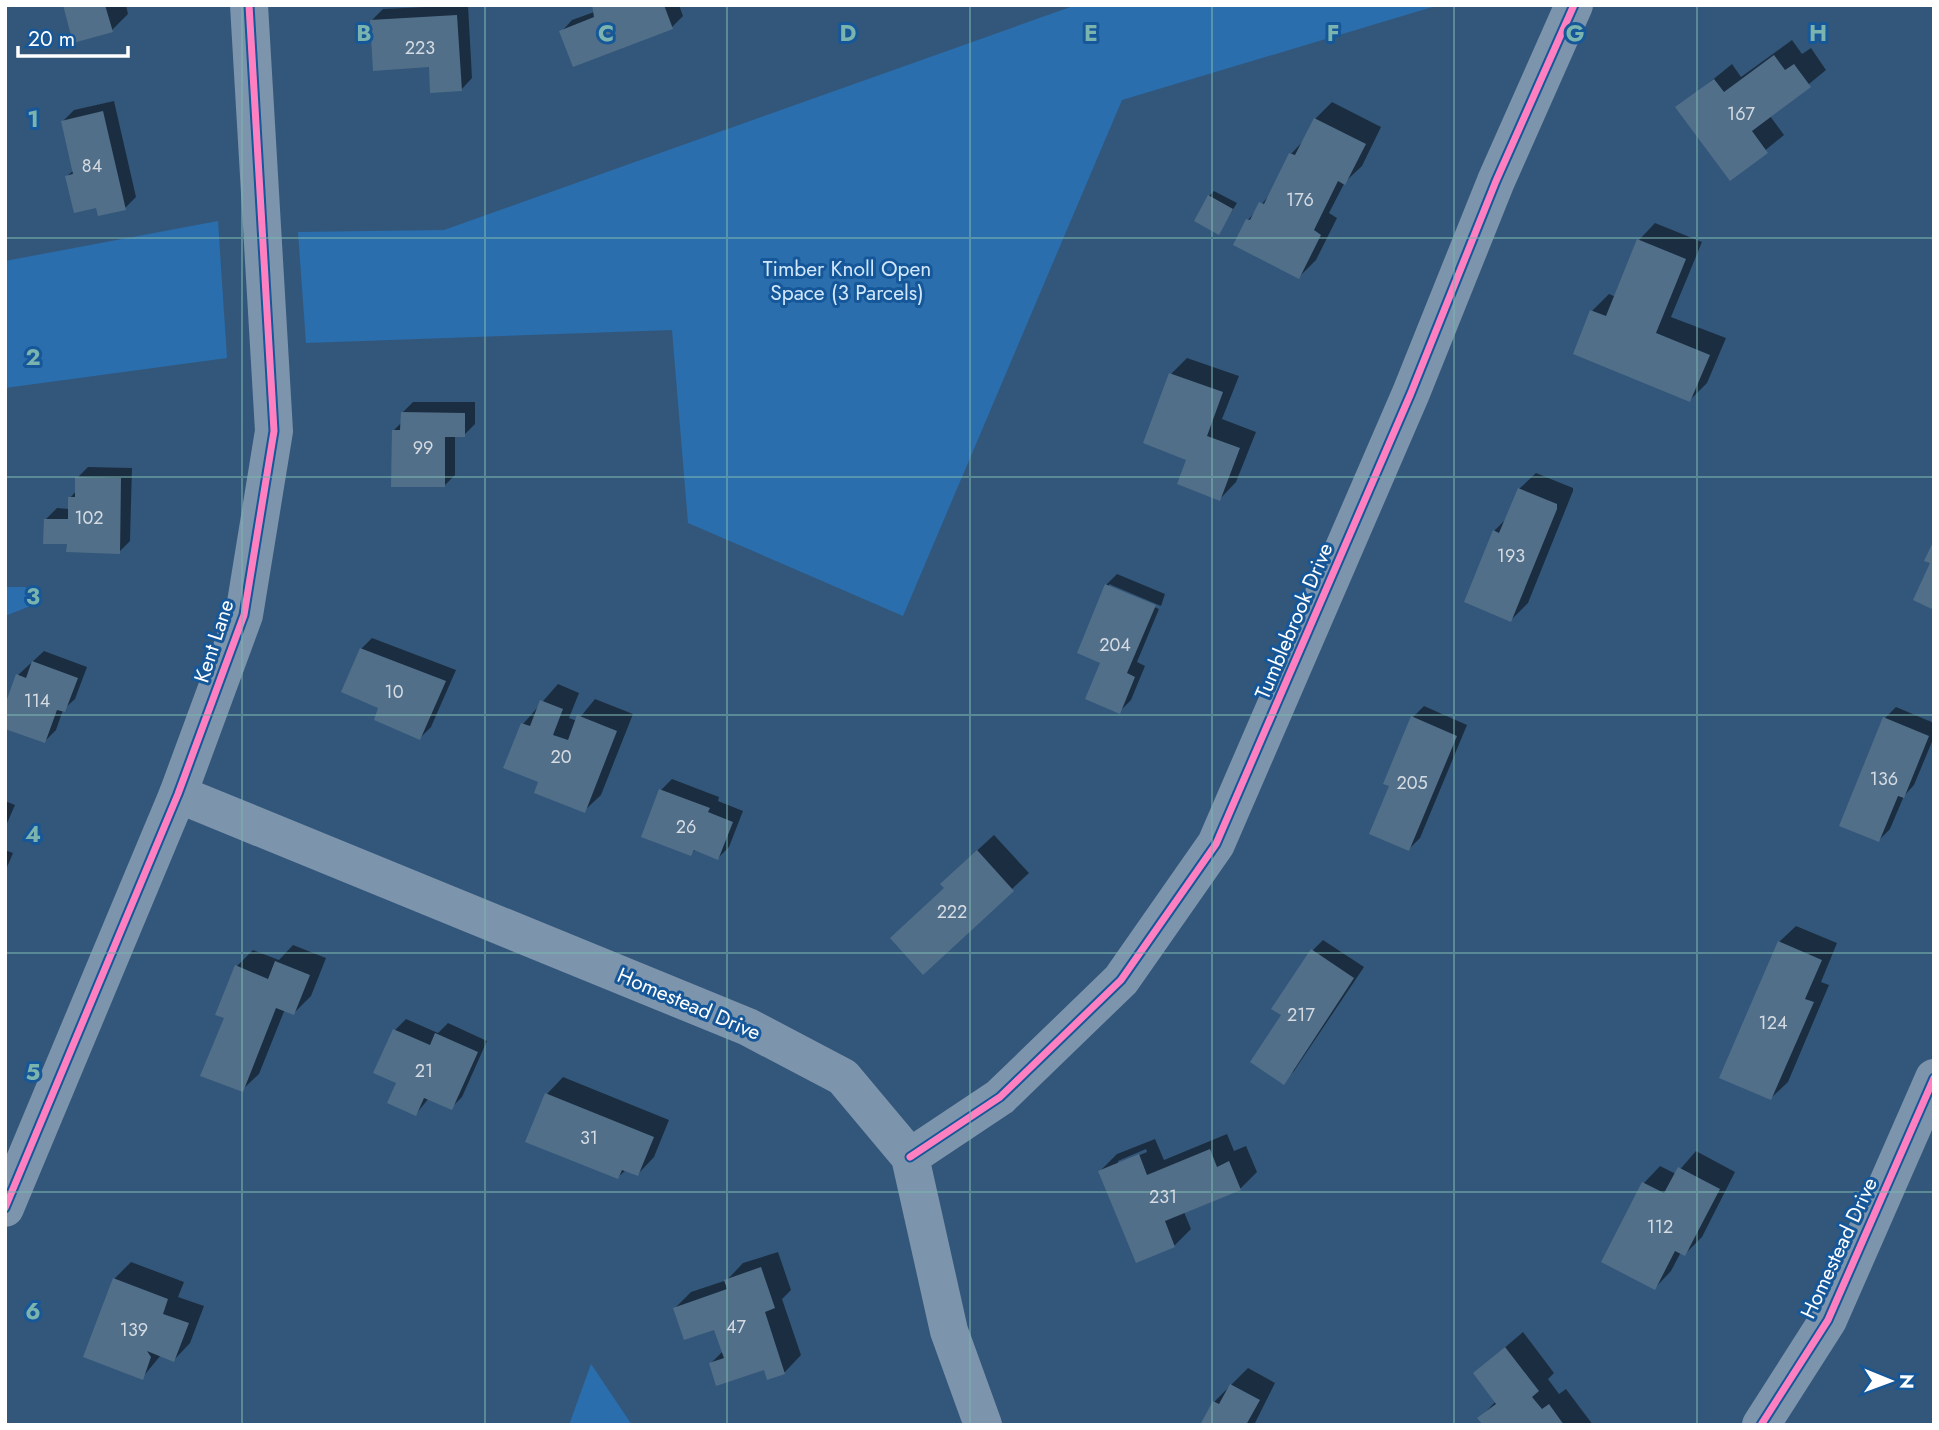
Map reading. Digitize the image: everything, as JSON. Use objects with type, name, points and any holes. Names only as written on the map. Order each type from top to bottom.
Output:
[{"type":"street","name":"Kent Lane","points":[[5,1208],[178,794],[244,615],[274,431],[249,5]]},
{"type":"street","name":"Tumblebrook Drive","points":[[910,1157],[1000,1097],[1121,980],[1216,844],[1411,393],[1496,181],[1574,5]]},
{"type":"street","name":"Homestead Drive","points":[[178,794],[748,1027],[843,1077],[910,1157],[949,1331],[984,1425]]},
{"type":"street","name":"Homestead Drive","points":[[1761,1425],[1828,1320],[1934,1079]]},
{"type":"green space","name":"Timber Knoll Open Space (3 Parcels)","points":[[1076,5],[1439,5],[1122,100],[903,616],[688,523],[672,330],[306,343],[298,232],[444,230]]},
{"type":"green space","points":[[218,221],[227,358],[5,388],[5,261]]},
{"type":"green space","points":[[5,587],[25,587],[36,593],[33,605],[5,616]]},
{"type":"green space","points":[[591,1364],[632,1425],[569,1425]]},
{"type":"building","points":[[63,5],[105,5],[113,32],[73,43]]},
{"type":"building","points":[[592,5],[664,5],[673,29],[573,67],[559,31],[594,17]]},
{"type":"building","points":[[457,15],[462,91],[430,93],[429,67],[373,71],[370,20]]},
{"type":"building","points":[[1774,55],[1785,70],[1794,64],[1811,87],[1752,131],[1768,153],[1730,181],[1675,107],[1714,79],[1724,92]]},
{"type":"building","points":[[103,111],[126,210],[98,216],[96,208],[74,213],[65,176],[73,174],[61,121]]},
{"type":"building","points":[[1314,118],[1366,144],[1345,185],[1338,181],[1314,230],[1321,235],[1299,279],[1233,245],[1246,219],[1250,220],[1259,202],[1264,204],[1289,153],[1295,155]]},
{"type":"building","points":[[1208,195],[1233,209],[1219,235],[1194,221]]},
{"type":"building","points":[[1637,239],[1686,259],[1656,333],[1710,355],[1690,402],[1573,354],[1590,310],[1606,316]]},
{"type":"building","points":[[1169,373],[1223,392],[1207,436],[1240,448],[1220,501],[1177,484],[1186,460],[1143,443]]},
{"type":"building","points":[[401,412],[465,413],[465,437],[445,437],[445,487],[391,487],[392,430],[400,430]]},
{"type":"building","points":[[75,477],[121,478],[120,554],[66,552],[67,544],[43,544],[44,519],[68,519],[68,497],[75,497]]},
{"type":"building","points":[[1518,488],[1557,504],[1557,509],[1511,622],[1464,602],[1493,530],[1499,533]]},
{"type":"building","points":[[1934,540],[1934,610],[1913,600],[1930,563],[1924,561]]},
{"type":"building","points":[[1105,584],[1156,605],[1127,673],[1135,677],[1120,714],[1085,699],[1100,663],[1077,653]]},
{"type":"building","points":[[360,648],[446,681],[420,740],[374,720],[378,708],[341,692]]},
{"type":"building","points":[[32,661],[78,678],[65,712],[57,710],[45,743],[5,729],[5,705],[16,674],[26,678]]},
{"type":"building","points":[[540,700],[563,709],[553,735],[568,740],[577,715],[617,731],[585,813],[534,793],[538,782],[503,768],[521,723],[530,726]]},
{"type":"building","points":[[1411,716],[1457,736],[1409,851],[1369,834],[1389,786],[1383,784]]},
{"type":"building","points":[[1883,717],[1929,736],[1904,798],[1898,796],[1879,842],[1839,826]]},
{"type":"building","points":[[659,789],[710,808],[708,812],[733,822],[718,860],[694,850],[691,856],[641,837]]},
{"type":"building","points":[[977,850],[1014,891],[923,975],[890,938],[944,888],[940,884]]},
{"type":"building","points":[[1778,941],[1822,960],[1805,999],[1814,1002],[1771,1100],[1719,1078]]},
{"type":"building","points":[[1311,949],[1354,978],[1284,1085],[1250,1062],[1281,1015],[1271,1009]]},
{"type":"building","points":[[275,961],[310,975],[294,1015],[276,1008],[243,1092],[200,1076],[224,1018],[215,1015],[235,965],[268,979]]},
{"type":"building","points":[[393,1029],[430,1045],[435,1033],[478,1052],[452,1110],[424,1098],[416,1116],[387,1103],[396,1083],[373,1073]]},
{"type":"building","points":[[545,1093],[654,1137],[638,1176],[622,1170],[618,1179],[525,1142]]},
{"type":"building","points":[[1210,1149],[1217,1167],[1229,1161],[1241,1190],[1165,1221],[1175,1247],[1136,1263],[1098,1171],[1139,1154],[1147,1175]]},
{"type":"building","points":[[1678,1167],[1720,1189],[1685,1256],[1675,1251],[1655,1290],[1601,1262],[1642,1182],[1664,1193]]},
{"type":"building","points":[[761,1267],[775,1308],[765,1312],[785,1374],[767,1380],[764,1370],[716,1386],[709,1363],[724,1358],[714,1330],[684,1340],[673,1308],[727,1289],[724,1280]]},
{"type":"building","points":[[113,1278],[168,1299],[163,1314],[189,1323],[174,1362],[147,1351],[151,1357],[143,1380],[83,1357]]},
{"type":"building","points":[[1505,1347],[1539,1391],[1532,1397],[1542,1409],[1549,1404],[1564,1425],[1483,1425],[1477,1418],[1496,1404],[1473,1373]]},
{"type":"building","points":[[1230,1384],[1260,1400],[1246,1425],[1200,1425],[1213,1401],[1219,1404]]},
{"type":"cycle path","points":[[5,1208],[178,794],[244,615],[274,431],[249,5]]},
{"type":"cycle path","points":[[910,1157],[1000,1097],[1121,980],[1216,844],[1411,393],[1496,181],[1574,5]]},
{"type":"cycle path","points":[[1761,1425],[1828,1320],[1934,1078]]}]
